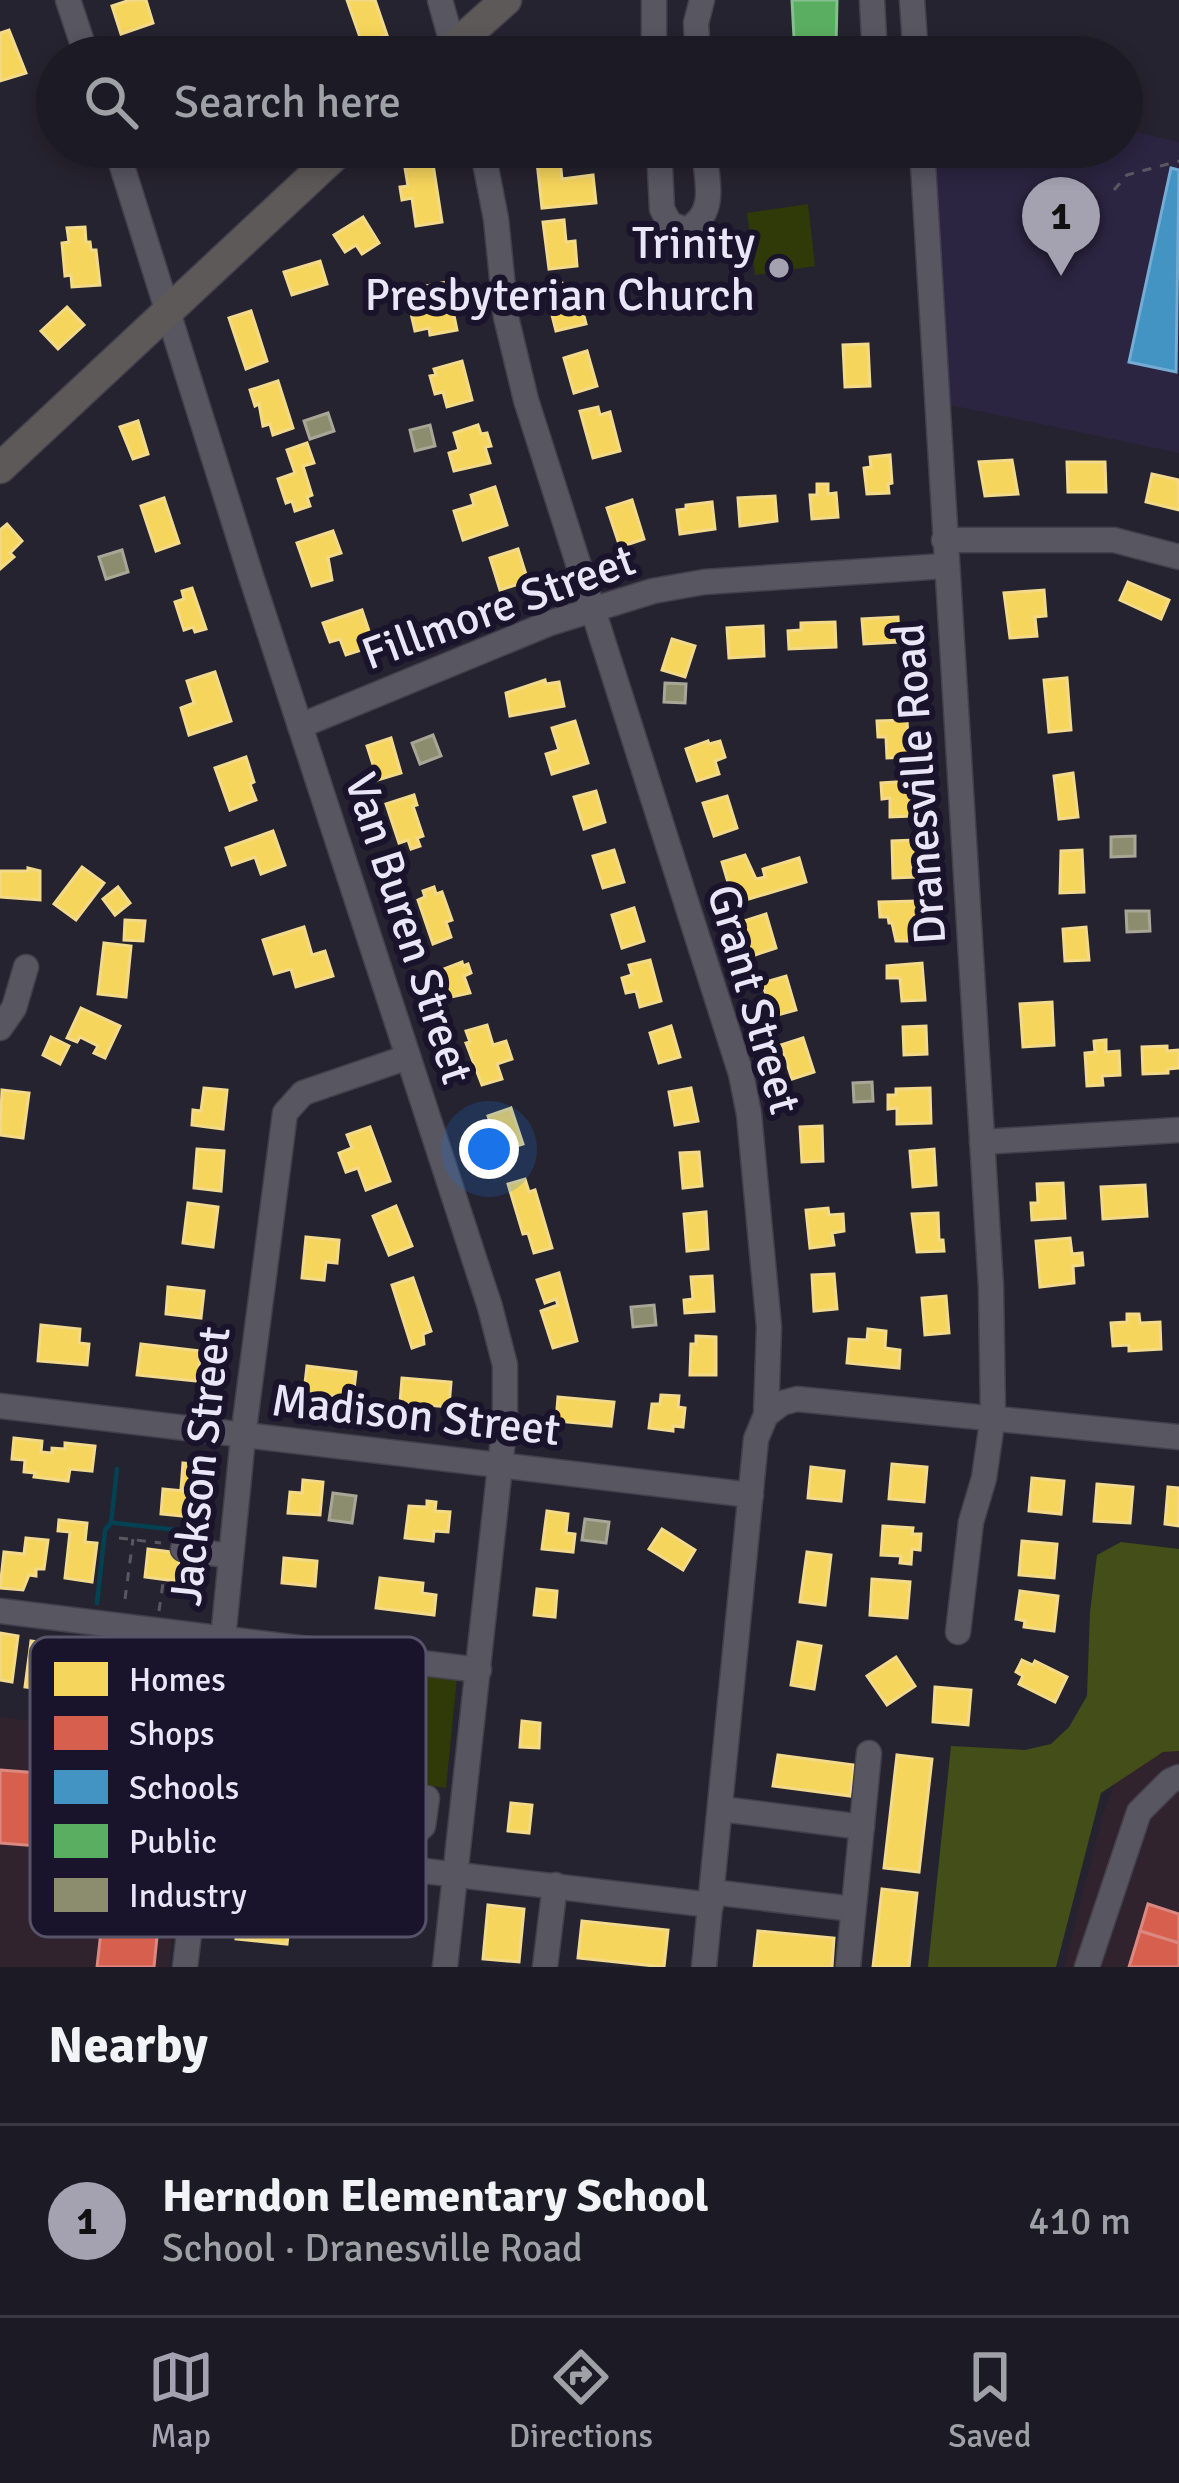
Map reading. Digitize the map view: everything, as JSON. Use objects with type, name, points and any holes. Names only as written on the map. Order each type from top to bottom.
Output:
[{"type":"main road","points":[[469,36],[506,0]]},
{"type":"main road","points":[[0,468],[321,168]]},
{"type":"street","points":[[68,0],[80,36]]},
{"type":"street","points":[[440,0],[447,36]]},
{"type":"street","points":[[872,0],[874,36]]},
{"type":"street","points":[[912,0],[915,36]]},
{"type":"street","points":[[653,11],[699,11]]},
{"type":"street","name":"Van Buren Street","points":[[123,168],[500,1338],[505,1378],[500,1466],[445,1967]]},
{"type":"street","name":"Grant Street","points":[[485,168],[513,352],[741,1074],[749,1114],[769,1327],[766,1415],[756,1439],[704,1967]]},
{"type":"street","points":[[659,168],[662,209],[670,224],[686,230],[701,222],[708,208],[705,168]]},
{"type":"street","name":"Dranesville Road","points":[[923,168],[982,1142],[993,1416],[984,1478],[971,1522],[958,1633]]},
{"type":"street","points":[[944,540],[1114,540],[1179,556]]},
{"type":"street","name":"Fillmore Street","points":[[300,726],[591,608],[704,582],[945,566]]},
{"type":"street","points":[[0,1028],[14,1008],[26,967]]},
{"type":"street","name":"Jackson Street","points":[[222,1637],[285,1113],[303,1094],[408,1057]]},
{"type":"street","points":[[982,1142],[1179,1130]]},
{"type":"street","points":[[766,1415],[796,1399],[1179,1437]]},
{"type":"street","name":"Madison Street","points":[[0,1406],[751,1495]]},
{"type":"street","points":[[173,1546],[230,1556]]},
{"type":"street","points":[[0,1611],[192,1637]]},
{"type":"street","points":[[426,1664],[479,1670]]},
{"type":"street","points":[[848,1967],[868,1754]]},
{"type":"street","points":[[1087,1967],[1139,1813],[1170,1780],[1179,1777]]},
{"type":"street","points":[[426,1806],[462,1818]]},
{"type":"street","points":[[722,1809],[862,1827]]},
{"type":"street","points":[[426,1869],[555,1885],[854,1909]]},
{"type":"street","points":[[544,1967],[555,1885]]},
{"type":"street","name":"Jackson Street","points":[[184,1967],[187,1937]]},
{"type":"path","points":[[1114,190],[1127,175],[1179,161]]},
{"type":"path","points":[[119,1538],[173,1546]]},
{"type":"path","points":[[125,1599],[133,1539]]},
{"type":"path","points":[[159,1616],[163,1583]]},
{"type":"shaded area","points":[[1143,134],[1179,142],[1179,453],[950,405],[935,168],[1143,168]]},
{"type":"shaded area","points":[[0,1717],[30,1721],[30,1937],[172,1937],[169,1967],[0,1967]]},
{"type":"shaded area","points":[[1179,1727],[1179,1967],[1064,1967],[1103,1815],[1124,1760]]},
{"type":"green space","points":[[808,204],[815,266],[755,275],[747,213]]},
{"type":"green space","points":[[1121,1542],[1179,1549],[1179,1751],[1163,1752],[1101,1793],[1056,1967],[928,1967],[951,1746],[1025,1750],[1051,1744],[1069,1727],[1087,1696],[1097,1555]]},
{"type":"green space","points":[[426,1674],[457,1678],[446,1788],[426,1786]]},
{"type":"building: Homes","points":[[146,0],[153,23],[121,34],[112,6]]},
{"type":"building: Homes","points":[[347,0],[375,0],[387,35],[360,36]]},
{"type":"building: Homes","points":[[9,30],[26,73],[0,81],[0,33]]},
{"type":"building: Homes","points":[[405,168],[434,168],[442,222],[416,226],[412,198],[402,200],[400,187],[408,186]]},
{"type":"building: Homes","points":[[538,168],[561,168],[562,179],[593,175],[596,203],[542,208]]},
{"type":"building: Homes","points":[[363,217],[379,243],[362,254],[356,245],[345,252],[334,235]]},
{"type":"building: Homes","points":[[564,220],[566,242],[575,241],[577,266],[549,269],[543,222]]},
{"type":"building: Homes","points":[[85,227],[86,242],[96,250],[100,285],[72,287],[71,275],[65,276],[62,243],[69,242],[67,228]]},
{"type":"building: Homes","points":[[320,261],[327,284],[292,295],[284,272]]},
{"type":"building: Homes","points":[[447,282],[457,330],[430,335],[429,328],[415,331],[410,309],[425,306],[421,287]]},
{"type":"building: Homes","points":[[562,283],[564,291],[577,288],[586,324],[556,331],[545,287]]},
{"type":"building: Homes","points":[[67,307],[84,325],[58,349],[41,331]]},
{"type":"building: Homes","points":[[251,311],[267,361],[246,369],[229,318]]},
{"type":"building: Homes","points":[[868,344],[870,386],[845,387],[843,345]]},
{"type":"building: Homes","points":[[587,351],[597,386],[574,393],[564,358]]},
{"type":"building: Homes","points":[[462,361],[472,400],[447,407],[443,392],[435,394],[430,376],[436,375],[434,369]]},
{"type":"building: Homes","points":[[278,381],[293,428],[273,435],[270,424],[263,426],[259,404],[255,406],[250,390]]},
{"type":"building: Homes","points":[[598,407],[600,415],[610,412],[620,451],[593,458],[580,411]]},
{"type":"building: Homes","points":[[138,421],[148,454],[133,459],[120,427]]},
{"type":"building: Homes","points":[[478,425],[481,434],[487,433],[490,463],[454,471],[449,453],[459,450],[454,433]]},
{"type":"building: Homes","points":[[307,443],[314,463],[303,466],[312,495],[307,497],[310,506],[295,511],[292,501],[286,503],[278,479],[295,473],[287,450]]},
{"type":"building: Homes","points":[[890,455],[889,493],[867,494],[864,468],[871,467],[870,457]]},
{"type":"building: Homes","points":[[1012,460],[1018,494],[985,496],[979,462]]},
{"type":"building: Homes","points":[[1067,462],[1105,462],[1106,492],[1068,492]]},
{"type":"building: Homes","points":[[1152,474],[1179,480],[1179,510],[1146,502]]},
{"type":"building: Homes","points":[[817,484],[828,484],[828,494],[836,493],[838,517],[812,519],[810,495],[817,495]]},
{"type":"building: Homes","points":[[495,487],[507,525],[463,540],[454,511],[474,505],[471,495]]},
{"type":"building: Homes","points":[[775,496],[777,521],[740,526],[738,498]]},
{"type":"building: Homes","points":[[164,498],[179,543],[156,551],[141,506]]},
{"type":"building: Homes","points":[[632,500],[644,539],[620,547],[607,508]]},
{"type":"building: Homes","points":[[712,502],[715,529],[680,534],[677,510]]},
{"type":"building: Homes","points":[[7,524],[22,541],[0,569],[0,530]]},
{"type":"building: Homes","points":[[333,531],[341,553],[328,557],[332,580],[312,586],[297,543]]},
{"type":"building: Homes","points":[[518,549],[528,581],[500,590],[490,558]]},
{"type":"building: Homes","points":[[1128,582],[1169,600],[1161,619],[1120,600]]},
{"type":"building: Homes","points":[[192,588],[206,629],[195,632],[193,627],[184,630],[175,602],[184,599],[182,591]]},
{"type":"building: Homes","points":[[1044,590],[1046,616],[1035,617],[1037,636],[1010,638],[1004,593]]},
{"type":"building: Homes","points":[[362,610],[374,646],[346,655],[340,639],[330,642],[323,623]]},
{"type":"building: Homes","points":[[898,617],[899,642],[864,644],[862,619]]},
{"type":"building: Homes","points":[[835,622],[836,647],[789,649],[788,631],[801,630],[801,623]]},
{"type":"building: Homes","points":[[763,626],[764,656],[729,658],[727,628]]},
{"type":"building: Homes","points":[[672,639],[695,646],[685,677],[662,670]]},
{"type":"building: Homes","points":[[215,672],[231,721],[189,735],[181,708],[194,703],[187,681]]},
{"type":"building: Homes","points":[[1067,678],[1071,730],[1049,732],[1044,680]]},
{"type":"building: Homes","points":[[545,680],[546,684],[559,682],[564,706],[510,716],[506,693]]},
{"type":"building: Homes","points":[[907,720],[909,757],[887,758],[886,737],[878,737],[877,721]]},
{"type":"building: Homes","points":[[575,721],[588,763],[552,774],[546,754],[559,750],[552,728]]},
{"type":"building: Homes","points":[[391,738],[401,773],[378,780],[367,746]]},
{"type":"building: Homes","points":[[720,741],[725,757],[715,761],[719,774],[697,781],[686,749]]},
{"type":"building: Homes","points":[[246,757],[256,800],[230,810],[215,768]]},
{"type":"building: Homes","points":[[1073,773],[1078,817],[1059,819],[1054,776]]},
{"type":"building: Homes","points":[[911,781],[912,816],[890,817],[890,798],[882,799],[881,783]]},
{"type":"building: Homes","points":[[596,791],[605,822],[584,829],[574,797]]},
{"type":"building: Homes","points":[[414,795],[423,836],[417,838],[420,846],[411,849],[408,840],[399,843],[386,804]]},
{"type":"building: Homes","points":[[727,796],[737,828],[714,836],[703,803]]},
{"type":"building: Homes","points":[[273,831],[285,865],[261,874],[255,857],[232,865],[226,848]]},
{"type":"building: Homes","points":[[915,840],[917,877],[893,878],[892,841]]},
{"type":"building: Homes","points":[[614,850],[624,882],[603,888],[593,856]]},
{"type":"building: Homes","points":[[1082,850],[1084,892],[1060,893],[1061,851]]},
{"type":"building: Homes","points":[[745,855],[756,879],[765,877],[763,869],[799,858],[806,882],[742,901],[740,893],[732,896],[722,862]]},
{"type":"building: Homes","points":[[82,867],[104,883],[76,920],[54,904]]},
{"type":"building: Homes","points":[[0,871],[40,871],[40,900],[0,897]]},
{"type":"building: Homes","points":[[118,887],[130,903],[115,915],[103,899]]},
{"type":"building: Homes","points":[[434,887],[436,894],[442,892],[452,920],[446,922],[451,937],[433,944],[418,900],[425,897],[423,891]]},
{"type":"building: Homes","points":[[918,901],[919,941],[896,941],[888,917],[880,917],[879,902]]},
{"type":"building: Homes","points":[[634,908],[644,941],[622,948],[612,915]]},
{"type":"building: Homes","points":[[766,914],[776,948],[752,956],[741,922]]},
{"type":"building: Homes","points":[[125,920],[145,921],[143,941],[124,940]]},
{"type":"building: Homes","points":[[304,927],[312,955],[325,951],[333,976],[296,987],[291,969],[274,974],[263,940]]},
{"type":"building: Homes","points":[[1086,927],[1089,960],[1065,961],[1063,929]]},
{"type":"building: Homes","points":[[104,943],[131,946],[126,997],[98,994]]},
{"type":"building: Homes","points":[[650,960],[661,1001],[640,1007],[636,991],[626,993],[622,978],[632,975],[629,965]]},
{"type":"building: Homes","points":[[462,962],[471,973],[464,976],[470,993],[451,997],[441,970]]},
{"type":"building: Homes","points":[[922,963],[925,1000],[902,1001],[900,978],[887,978],[887,966]]},
{"type":"building: Homes","points":[[786,976],[796,1010],[774,1016],[762,983]]},
{"type":"building: Homes","points":[[1052,1002],[1054,1045],[1023,1047],[1020,1004]]},
{"type":"building: Homes","points":[[81,1008],[120,1026],[105,1058],[94,1053],[98,1046],[80,1037],[77,1042],[67,1038]]},
{"type":"building: Homes","points":[[487,1025],[493,1045],[506,1041],[512,1059],[497,1064],[502,1079],[482,1085],[466,1031]]},
{"type":"building: Homes","points":[[671,1026],[680,1057],[659,1063],[650,1033]]},
{"type":"building: Homes","points":[[926,1026],[927,1054],[904,1055],[903,1027]]},
{"type":"building: Homes","points":[[51,1037],[69,1046],[60,1064],[43,1055]]},
{"type":"building: Homes","points":[[803,1038],[814,1072],[792,1079],[781,1045]]},
{"type":"building: Homes","points":[[1106,1040],[1106,1052],[1119,1051],[1120,1075],[1102,1076],[1103,1085],[1087,1086],[1085,1053],[1095,1052],[1094,1041]]},
{"type":"building: Homes","points":[[1167,1046],[1167,1051],[1179,1050],[1179,1068],[1143,1074],[1142,1047]]},
{"type":"building: Homes","points":[[204,1088],[227,1090],[223,1129],[192,1125],[193,1110],[201,1111]]},
{"type":"building: Homes","points":[[691,1088],[698,1121],[675,1125],[669,1092]]},
{"type":"building: Homes","points":[[930,1088],[931,1123],[897,1124],[897,1108],[888,1109],[888,1095],[896,1095],[896,1089]]},
{"type":"building: Homes","points":[[2,1090],[29,1093],[23,1138],[0,1135]]},
{"type":"building: Homes","points":[[511,1108],[523,1144],[500,1151],[488,1116]]},
{"type":"building: Homes","points":[[822,1126],[823,1161],[802,1162],[800,1127]]},
{"type":"building: Homes","points":[[370,1127],[390,1181],[366,1190],[358,1168],[346,1172],[339,1153],[352,1148],[347,1135]]},
{"type":"building: Homes","points":[[197,1149],[224,1151],[221,1191],[194,1188]]},
{"type":"building: Homes","points":[[934,1149],[936,1185],[913,1187],[910,1151]]},
{"type":"building: Homes","points":[[699,1152],[702,1186],[683,1188],[680,1153]]},
{"type":"building: Homes","points":[[525,1179],[529,1192],[535,1190],[552,1248],[534,1253],[508,1184]]},
{"type":"building: Homes","points":[[1063,1183],[1065,1218],[1032,1220],[1031,1203],[1038,1203],[1037,1184]]},
{"type":"building: Homes","points":[[1145,1185],[1147,1216],[1103,1219],[1101,1187]]},
{"type":"building: Homes","points":[[188,1203],[218,1207],[213,1247],[183,1243]]},
{"type":"building: Homes","points":[[396,1206],[412,1246],[389,1255],[373,1216]]},
{"type":"building: Homes","points":[[828,1208],[829,1215],[843,1214],[844,1231],[832,1233],[834,1245],[810,1248],[806,1210]]},
{"type":"building: Homes","points":[[706,1212],[708,1249],[687,1251],[684,1214]]},
{"type":"building: Homes","points":[[938,1213],[944,1251],[917,1252],[912,1214]]},
{"type":"building: Homes","points":[[306,1237],[339,1240],[337,1263],[326,1262],[324,1280],[302,1278]]},
{"type":"building: Homes","points":[[1070,1238],[1072,1254],[1082,1253],[1083,1265],[1073,1266],[1074,1283],[1040,1287],[1036,1241]]},
{"type":"building: Homes","points":[[559,1273],[577,1341],[553,1348],[541,1311],[558,1305],[556,1299],[545,1303],[537,1280]]},
{"type":"building: Homes","points":[[834,1274],[837,1309],[814,1311],[812,1275]]},
{"type":"building: Homes","points":[[712,1276],[714,1311],[685,1313],[684,1300],[693,1299],[691,1277]]},
{"type":"building: Homes","points":[[413,1278],[431,1331],[423,1334],[424,1344],[412,1348],[392,1285]]},
{"type":"building: Homes","points":[[168,1287],[204,1291],[201,1318],[166,1314]]},
{"type":"building: Homes","points":[[946,1296],[949,1333],[925,1335],[922,1298]]},
{"type":"building: Homes","points":[[1127,1314],[1139,1314],[1140,1323],[1160,1322],[1161,1349],[1129,1351],[1129,1345],[1113,1346],[1111,1323],[1127,1322]]},
{"type":"building: Homes","points":[[41,1325],[80,1329],[79,1343],[89,1344],[87,1365],[38,1361]]},
{"type":"building: Homes","points":[[868,1329],[886,1331],[885,1348],[900,1350],[899,1368],[847,1363],[849,1339],[867,1340]]},
{"type":"building: Homes","points":[[696,1336],[716,1337],[716,1375],[690,1375],[691,1344],[696,1344]]},
{"type":"building: Homes","points":[[141,1344],[201,1351],[197,1381],[137,1375]]},
{"type":"building: Homes","points":[[307,1366],[356,1372],[353,1398],[304,1392]]},
{"type":"building: Homes","points":[[402,1378],[451,1382],[449,1407],[400,1403]]},
{"type":"building: Homes","points":[[661,1395],[679,1396],[678,1407],[685,1408],[683,1427],[673,1426],[673,1431],[649,1428],[652,1404],[660,1404]]},
{"type":"building: Homes","points":[[558,1397],[614,1402],[611,1426],[556,1421]]},
{"type":"building: Homes","points":[[14,1438],[42,1441],[41,1452],[65,1449],[65,1443],[95,1446],[92,1471],[70,1469],[68,1481],[34,1477],[35,1473],[24,1472],[25,1460],[12,1459]]},
{"type":"building: Homes","points":[[183,1463],[205,1465],[204,1490],[181,1489]]},
{"type":"building: Homes","points":[[892,1464],[927,1467],[924,1502],[889,1499]]},
{"type":"building: Homes","points":[[811,1467],[844,1471],[841,1501],[808,1498]]},
{"type":"building: Homes","points":[[1032,1478],[1064,1481],[1061,1514],[1029,1511]]},
{"type":"building: Homes","points":[[303,1480],[323,1482],[320,1515],[288,1513],[290,1492],[302,1493]]},
{"type":"building: Homes","points":[[1097,1484],[1133,1487],[1130,1523],[1094,1521]]},
{"type":"building: Homes","points":[[1168,1487],[1179,1488],[1179,1526],[1165,1524]]},
{"type":"building: Homes","points":[[163,1489],[196,1492],[193,1517],[161,1514]]},
{"type":"building: Homes","points":[[427,1501],[436,1502],[435,1511],[450,1512],[448,1532],[434,1531],[433,1541],[405,1538],[409,1506],[427,1507]]},
{"type":"building: Homes","points":[[547,1511],[568,1514],[566,1533],[575,1534],[573,1552],[542,1549]]},
{"type":"building: Homes","points":[[59,1520],[87,1523],[85,1542],[97,1543],[92,1582],[65,1578],[70,1532],[58,1531]]},
{"type":"building: Homes","points":[[883,1526],[913,1528],[912,1534],[921,1534],[920,1550],[912,1549],[911,1564],[900,1563],[901,1556],[881,1555]]},
{"type":"building: Homes","points":[[662,1529],[695,1550],[683,1570],[649,1549]]},
{"type":"building: Homes","points":[[26,1538],[48,1540],[44,1569],[29,1575],[23,1590],[0,1588],[4,1552],[24,1554]]},
{"type":"building: Homes","points":[[1022,1541],[1057,1544],[1054,1578],[1019,1575]]},
{"type":"building: Homes","points":[[148,1549],[180,1553],[176,1581],[145,1577]]},
{"type":"building: Homes","points":[[807,1552],[831,1555],[825,1605],[800,1602]]},
{"type":"building: Homes","points":[[284,1558],[317,1561],[315,1586],[282,1583]]},
{"type":"building: Homes","points":[[380,1578],[423,1583],[422,1593],[436,1595],[434,1615],[376,1608]]},
{"type":"building: Homes","points":[[872,1579],[910,1582],[907,1618],[870,1615]]},
{"type":"building: Homes","points":[[537,1589],[557,1591],[555,1617],[534,1615]]},
{"type":"building: Homes","points":[[1020,1591],[1058,1596],[1054,1631],[1024,1627],[1025,1621],[1016,1619]]},
{"type":"building: Homes","points":[[0,1633],[18,1636],[12,1682],[0,1680]]},
{"type":"building: Homes","points":[[798,1642],[821,1646],[814,1689],[791,1685]]},
{"type":"building: Homes","points":[[30,1649],[30,1688],[25,1687]]},
{"type":"building: Homes","points":[[896,1657],[915,1686],[887,1705],[867,1676]]},
{"type":"building: Homes","points":[[1022,1660],[1033,1665],[1035,1661],[1067,1677],[1055,1702],[1019,1684],[1023,1676],[1016,1672]]},
{"type":"building: Homes","points":[[935,1687],[971,1690],[968,1725],[933,1722]]},
{"type":"building: Homes","points":[[522,1721],[540,1723],[539,1748],[520,1747]]},
{"type":"building: Homes","points":[[778,1755],[854,1765],[850,1796],[773,1786]]},
{"type":"building: Homes","points":[[897,1755],[932,1759],[919,1872],[884,1868]]},
{"type":"building: Homes","points":[[511,1803],[532,1805],[529,1833],[508,1831]]},
{"type":"building: Homes","points":[[882,1889],[917,1893],[909,1967],[873,1967]]},
{"type":"building: Homes","points":[[488,1905],[524,1909],[519,1962],[483,1959]]},
{"type":"building: Homes","points":[[582,1921],[668,1930],[664,1967],[578,1958]]},
{"type":"building: Homes","points":[[758,1931],[834,1938],[832,1967],[754,1967]]},
{"type":"building: Homes","points":[[236,1937],[288,1937],[287,1944]]},
{"type":"building: Shops","points":[[0,1770],[30,1772],[30,1845],[0,1843]]},
{"type":"building: Shops","points":[[1148,1904],[1179,1914],[1179,1943],[1140,1931]]},
{"type":"building: Shops","points":[[1140,1931],[1179,1943],[1179,1967],[1129,1967]]},
{"type":"building: Shops","points":[[100,1937],[157,1937],[154,1967],[97,1967]]},
{"type":"building: Schools","points":[[1171,168],[1179,170],[1176,372],[1129,362]]},
{"type":"building: Public","points":[[792,0],[837,0],[836,36],[794,36]]},
{"type":"building: Industry","points":[[328,413],[334,431],[310,439],[304,421]]},
{"type":"building: Industry","points":[[430,425],[435,446],[415,451],[410,430]]},
{"type":"building: Industry","points":[[122,550],[128,572],[106,579],[99,557]]},
{"type":"building: Industry","points":[[665,683],[686,684],[685,703],[664,702]]},
{"type":"building: Industry","points":[[433,735],[441,756],[420,764],[412,743]]},
{"type":"building: Industry","points":[[1135,836],[1135,856],[1111,857],[1111,837]]},
{"type":"building: Industry","points":[[1126,911],[1149,911],[1150,931],[1127,932]]},
{"type":"building: Industry","points":[[872,1082],[873,1101],[854,1102],[853,1083]]},
{"type":"building: Industry","points":[[654,1305],[656,1325],[633,1327],[631,1307]]},
{"type":"building: Industry","points":[[333,1493],[356,1496],[352,1523],[329,1520]]},
{"type":"building: Industry","points":[[585,1519],[609,1522],[606,1543],[582,1540]]},
{"type":"waterway","points":[[97,1603],[117,1469]]},
{"type":"waterway","points":[[115,1523],[204,1533]]},
{"type":"place","name":"Trinity Presbyterian Church","points":[[779,268]]},
{"type":"place","name":"Herndon Elementary School","points":[[1061,276]]}]
